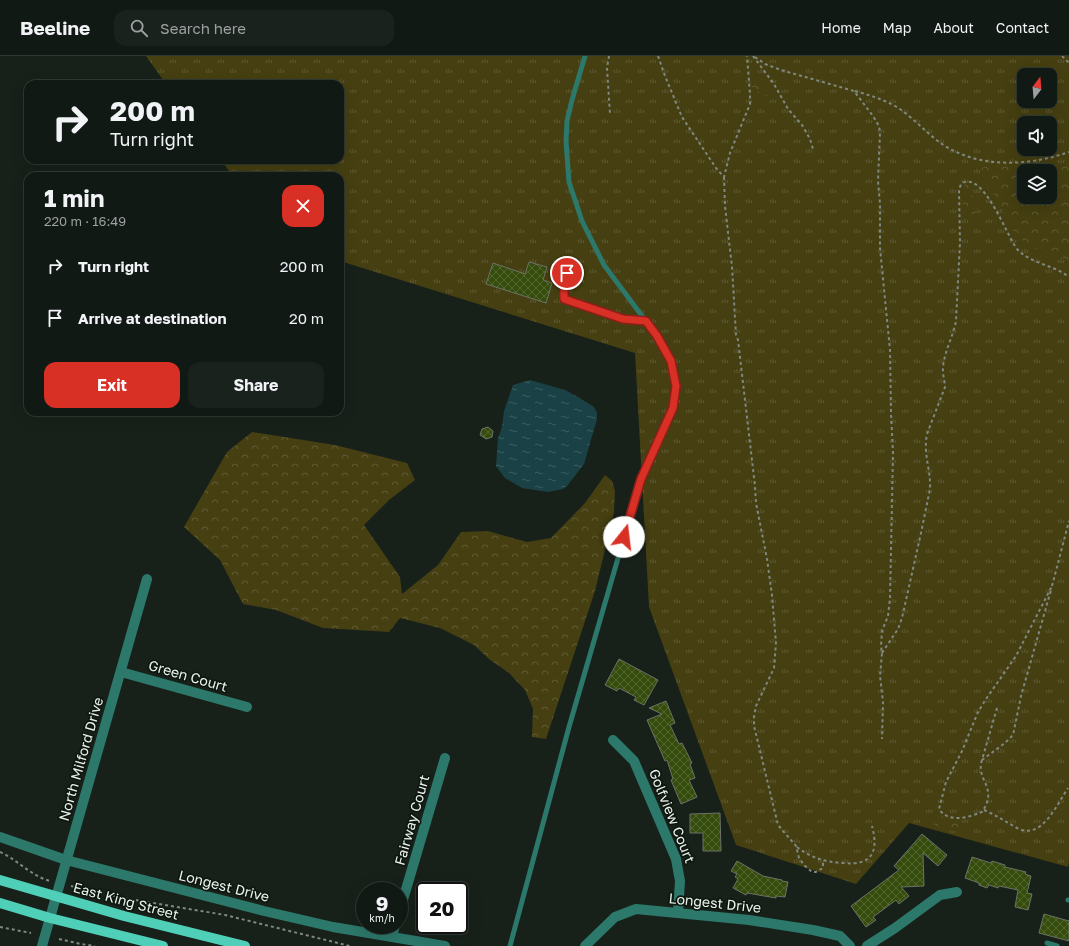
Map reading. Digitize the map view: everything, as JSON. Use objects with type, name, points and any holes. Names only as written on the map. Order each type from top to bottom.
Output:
[{"type":"main road","name":"East King Street","points":[[0,880],[139,920],[245,946]]},
{"type":"main road","points":[[0,903],[50,918],[163,946]]},
{"type":"street","name":"North Milford Drive","points":[[42,946],[147,579]]},
{"type":"street","name":"Green Court","points":[[121,672],[247,707]]},
{"type":"street","name":"Golfview Court","points":[[613,740],[634,761],[676,859],[680,872],[678,912]]},
{"type":"street","name":"Fairway Court","points":[[408,883],[445,758]]},
{"type":"street","name":"Longest Drive","points":[[0,837],[66,860],[279,914],[333,927],[445,946]]},
{"type":"street","points":[[867,946],[895,928],[940,895],[957,892]]},
{"type":"street","name":"Longest Drive","points":[[585,946],[615,917],[636,910],[678,912],[749,920],[813,930],[840,936],[850,946]]},
{"type":"lane","points":[[510,946],[569,727],[641,479],[673,408],[676,386],[671,361],[657,336],[604,265],[582,222],[569,182],[566,141],[568,121],[572,100],[585,56]]},
{"type":"lane","points":[[567,273],[564,288],[564,299],[623,319],[646,321]]},
{"type":"lane","points":[[1047,943],[1057,946]]},
{"type":"path","points":[[609,56],[607,68],[610,114]]},
{"type":"path","points":[[658,56],[682,117],[716,168],[724,177]]},
{"type":"path","points":[[747,56],[750,104],[730,153],[724,177],[736,335],[742,370],[756,503],[767,559],[775,627],[775,664],[756,706],[754,726],[778,825],[796,846],[809,855],[823,861],[854,864],[866,861],[872,854],[876,844],[872,826]]},
{"type":"path","points":[[1062,56],[1069,63]]},
{"type":"path","points":[[754,57],[765,64],[781,70],[880,99],[896,106],[943,145],[970,158],[983,161],[1020,162],[1042,159],[1069,152]]},
{"type":"path","points":[[754,57],[774,84],[788,109],[802,125],[810,139],[813,149]]},
{"type":"path","points":[[854,91],[873,116],[879,126],[880,133],[878,181],[880,204],[880,248],[890,350],[894,473],[890,598],[888,616],[882,631],[881,646],[882,654],[880,676],[883,702],[882,739]]},
{"type":"path","points":[[882,654],[898,629],[906,604],[930,489],[926,458],[927,434],[945,387],[943,371],[946,354],[954,333],[956,321],[960,242],[959,190],[961,184],[967,181],[973,182],[984,192],[1018,249],[1034,260],[1069,277]]},
{"type":"path","points":[[982,760],[1013,735],[1021,696],[1069,521]]},
{"type":"path","points":[[997,708],[982,760],[981,770],[989,794],[987,804],[982,812],[975,815],[956,819],[945,815],[939,810],[946,782],[962,751],[978,712],[1016,656],[1052,586]]},
{"type":"path","points":[[984,810],[1018,828],[1032,831],[1038,828],[1048,818],[1068,788]]},
{"type":"path","points":[[796,846],[804,865],[812,872],[816,872],[823,868],[823,861]]},
{"type":"path","points":[[0,852],[44,880],[50,881]]},
{"type":"path","points":[[71,886],[124,898],[225,916],[350,946]]},
{"type":"path","points":[[0,927],[31,933]]},
{"type":"path","points":[[59,939],[95,946]]},
{"type":"green space","points":[[146,56],[1069,56],[1068,867],[909,823],[856,884],[736,845],[649,607],[635,353],[344,262],[344,172],[230,172],[224,164],[344,164],[344,80],[163,80]]},
{"type":"green space","points":[[752,71],[758,73],[762,80],[770,84],[773,90],[770,96],[763,95],[752,87],[750,73]]},
{"type":"green space","points":[[1057,165],[1069,166],[1069,261],[1037,249],[1016,235],[1001,207],[981,176],[981,168],[1017,167],[1017,204],[1057,204]]},
{"type":"green space","points":[[966,184],[970,184],[973,187],[973,196],[977,206],[976,213],[974,215],[966,210],[962,202],[962,192]]},
{"type":"green space","points":[[252,432],[335,445],[407,463],[415,480],[389,500],[364,525],[400,577],[402,594],[438,565],[461,532],[488,531],[527,542],[551,538],[585,503],[605,475],[612,481],[615,491],[614,512],[595,591],[546,739],[532,737],[533,709],[525,690],[509,673],[489,659],[474,645],[440,628],[400,618],[389,632],[323,628],[276,610],[243,604],[220,560],[184,527],[227,452]]},
{"type":"green space","points":[[933,813],[961,823],[960,830],[958,832],[936,826],[931,820],[930,816]]},
{"type":"water","points":[[530,380],[565,390],[594,407],[597,413],[597,419],[584,464],[563,489],[548,492],[522,488],[505,478],[496,466],[498,438],[502,427],[504,411],[513,385]]},
{"type":"building","points":[[529,262],[547,267],[543,280],[552,283],[546,303],[486,284],[493,263],[525,274]]},
{"type":"building","points":[[488,427],[493,431],[492,437],[486,439],[480,435],[482,429]]},
{"type":"building","points":[[619,659],[658,680],[644,705],[634,700],[636,697],[619,688],[617,691],[605,685]]},
{"type":"building","points":[[666,701],[675,723],[670,725],[679,744],[682,743],[692,763],[690,764],[695,778],[689,780],[697,797],[681,804],[671,780],[673,779],[667,760],[665,761],[647,720],[662,714],[649,708]]},
{"type":"building","points":[[720,813],[721,851],[703,851],[703,833],[690,833],[690,814]]},
{"type":"building","points":[[922,834],[947,855],[938,866],[923,853],[924,886],[901,887],[909,896],[899,904],[896,900],[873,917],[876,920],[866,927],[851,906],[899,870],[894,866]]},
{"type":"building","points":[[972,857],[991,863],[992,861],[1005,865],[1005,867],[1026,872],[1025,874],[1031,876],[1027,893],[1032,894],[1028,910],[1015,907],[1018,890],[999,886],[998,888],[989,885],[987,888],[979,885],[979,883],[965,878]]},
{"type":"building","points":[[737,861],[763,876],[788,882],[785,897],[776,896],[776,898],[747,893],[746,895],[733,888],[738,879],[735,877],[737,874],[731,871]]},
{"type":"building","points":[[1044,914],[1069,921],[1069,941],[1039,933]]},
{"type":"route","points":[[567,273],[564,288],[564,299],[623,319],[646,321],[657,336],[671,361],[676,386],[673,408],[641,479],[624,537]]}]
